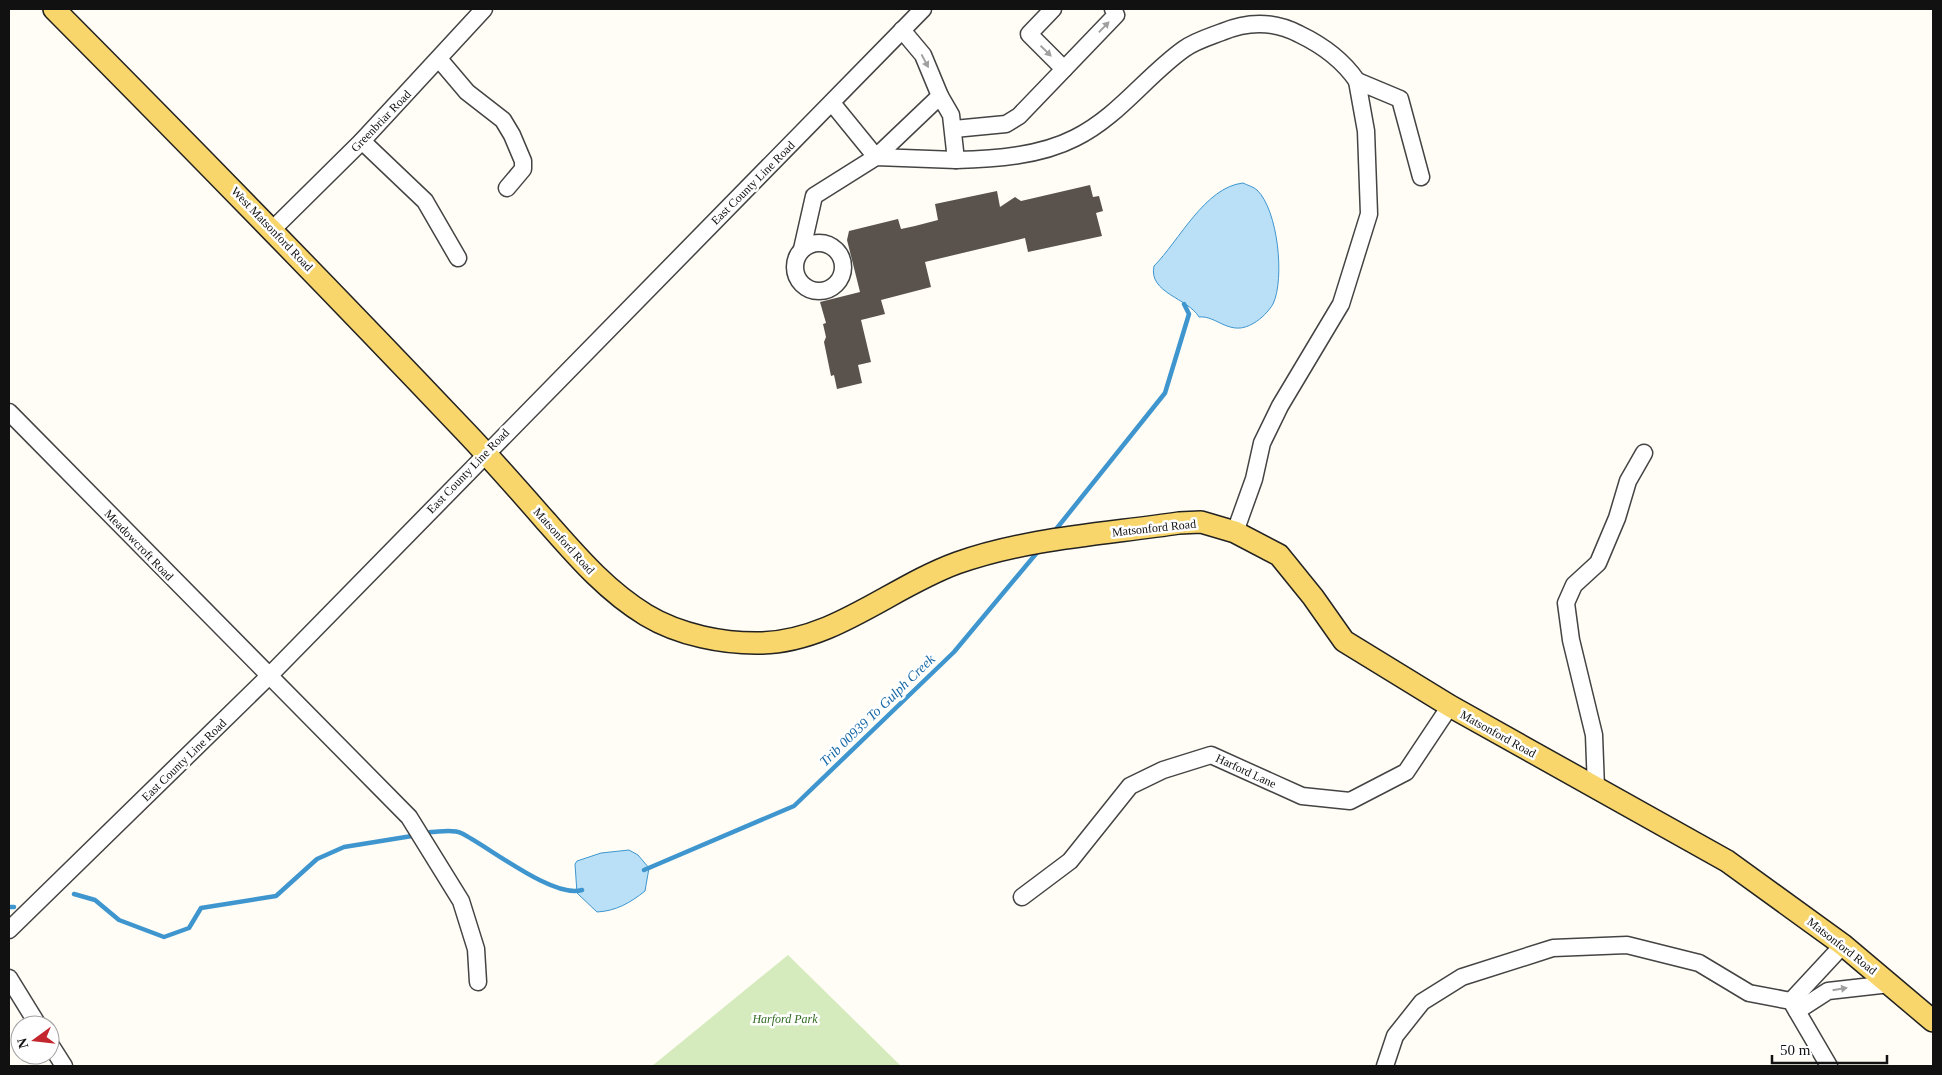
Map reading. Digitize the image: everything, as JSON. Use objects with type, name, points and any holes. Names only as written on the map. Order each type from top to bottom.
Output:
[{"type":"main road","name":"West Matsonford Road","points":[[54,9],[272,229],[486,453]]},
{"type":"main road","name":"Matsonford Road","points":[[486,453],[590,571],[621,597],[648,616],[674,628],[736,643],[766,643],[798,638],[833,625],[952,565],[1000,548],[1178,523],[1201,522],[1235,532],[1279,555],[1313,597],[1344,641],[1450,706],[1726,861],[1843,945],[1933,1020]]},
{"type":"street","name":"Greenbriar Road","points":[[272,229],[362,142],[484,9]]},
{"type":"street","name":"East County Line Road","points":[[9,930],[268,677],[923,9]]},
{"type":"street","points":[[1054,9],[1028,34],[1064,69]]},
{"type":"street","points":[[954,129],[1006,124],[1019,116],[1116,15],[1113,9]]},
{"type":"street","points":[[832,103],[876,157],[956,160],[992,159],[1036,151],[1075,138],[1116,110],[1186,48],[1232,28],[1262,23],[1283,26],[1326,48],[1357,81],[1400,99],[1421,177]]},
{"type":"street","points":[[902,30],[923,55],[940,96],[951,115],[956,160]]},
{"type":"street","points":[[440,59],[467,92],[503,120],[512,135],[524,161],[523,169],[507,188]]},
{"type":"street","points":[[1235,532],[1254,479],[1262,443],[1280,406],[1341,304],[1369,214],[1366,130],[1357,81]]},
{"type":"street","points":[[802,249],[814,196],[876,157],[940,96]]},
{"type":"street","points":[[362,142],[425,201],[458,258]]},
{"type":"street","name":"Meadowcroft Road","points":[[9,412],[268,677],[409,817],[461,901],[476,949],[478,982]]},
{"type":"street","points":[[1596,788],[1594,735],[1571,640],[1566,603],[1574,585],[1598,563],[1617,518],[1628,481],[1644,454]]},
{"type":"street","name":"Harford Lane","points":[[1022,897],[1070,861],[1130,786],[1163,770],[1211,755],[1302,796],[1350,801],[1406,772],[1450,706]]},
{"type":"street","points":[[1794,1006],[1843,945]]},
{"type":"street","points":[[1385,1066],[1395,1036],[1422,1002],[1462,977],[1554,948],[1627,946],[1699,963],[1749,993],[1794,1006],[1828,991],[1890,984]]},
{"type":"street","points":[[9,978],[32,1015]]},
{"type":"street","points":[[1794,1006],[1829,1066]]},
{"type":"green space","name":"Harford Park","points":[[788,955],[901,1066],[652,1066]]},
{"type":"water","points":[[1243,183],[1257,190],[1270,213],[1277,245],[1279,278],[1277,293],[1269,309],[1254,323],[1238,328],[1224,325],[1206,317],[1199,317],[1194,310],[1157,283],[1154,275],[1154,266],[1205,204],[1229,187]]},
{"type":"water","points":[[629,850],[638,855],[649,868],[645,891],[622,906],[597,912],[577,893],[575,864],[577,861],[601,853]]},
{"type":"building","points":[[1090,185],[1093,197],[1099,196],[1103,211],[1096,213],[1102,236],[1028,252],[1025,238],[925,262],[931,287],[881,300],[885,314],[861,320],[871,362],[858,365],[862,383],[837,389],[834,375],[831,376],[824,342],[826,337],[823,324],[826,323],[820,302],[860,292],[847,240],[849,231],[898,219],[901,229],[938,220],[935,204],[997,191],[1000,207],[1015,197],[1021,201]]},
{"type":"waterway","name":"Trib 00939 To Gulph Creek","points":[[1053,533],[1165,393],[1189,314],[1184,304]]},
{"type":"waterway","name":"Trib 00939 To Gulph Creek","points":[[644,870],[794,806],[954,652],[1040,549]]},
{"type":"waterway","name":"Trib 00939 To Gulph Creek","points":[[430,832],[450,831],[461,833],[538,879],[555,887],[570,891],[582,890]]},
{"type":"waterway","name":"Trib 00939 To Gulph Creek","points":[[74,894],[95,900],[119,920],[164,937],[189,928],[201,908],[276,896],[317,859],[344,847],[412,836]]},
{"type":"waterway","name":"Trib 00939 To Gulph Creek","points":[[9,907],[14,907]]}]
